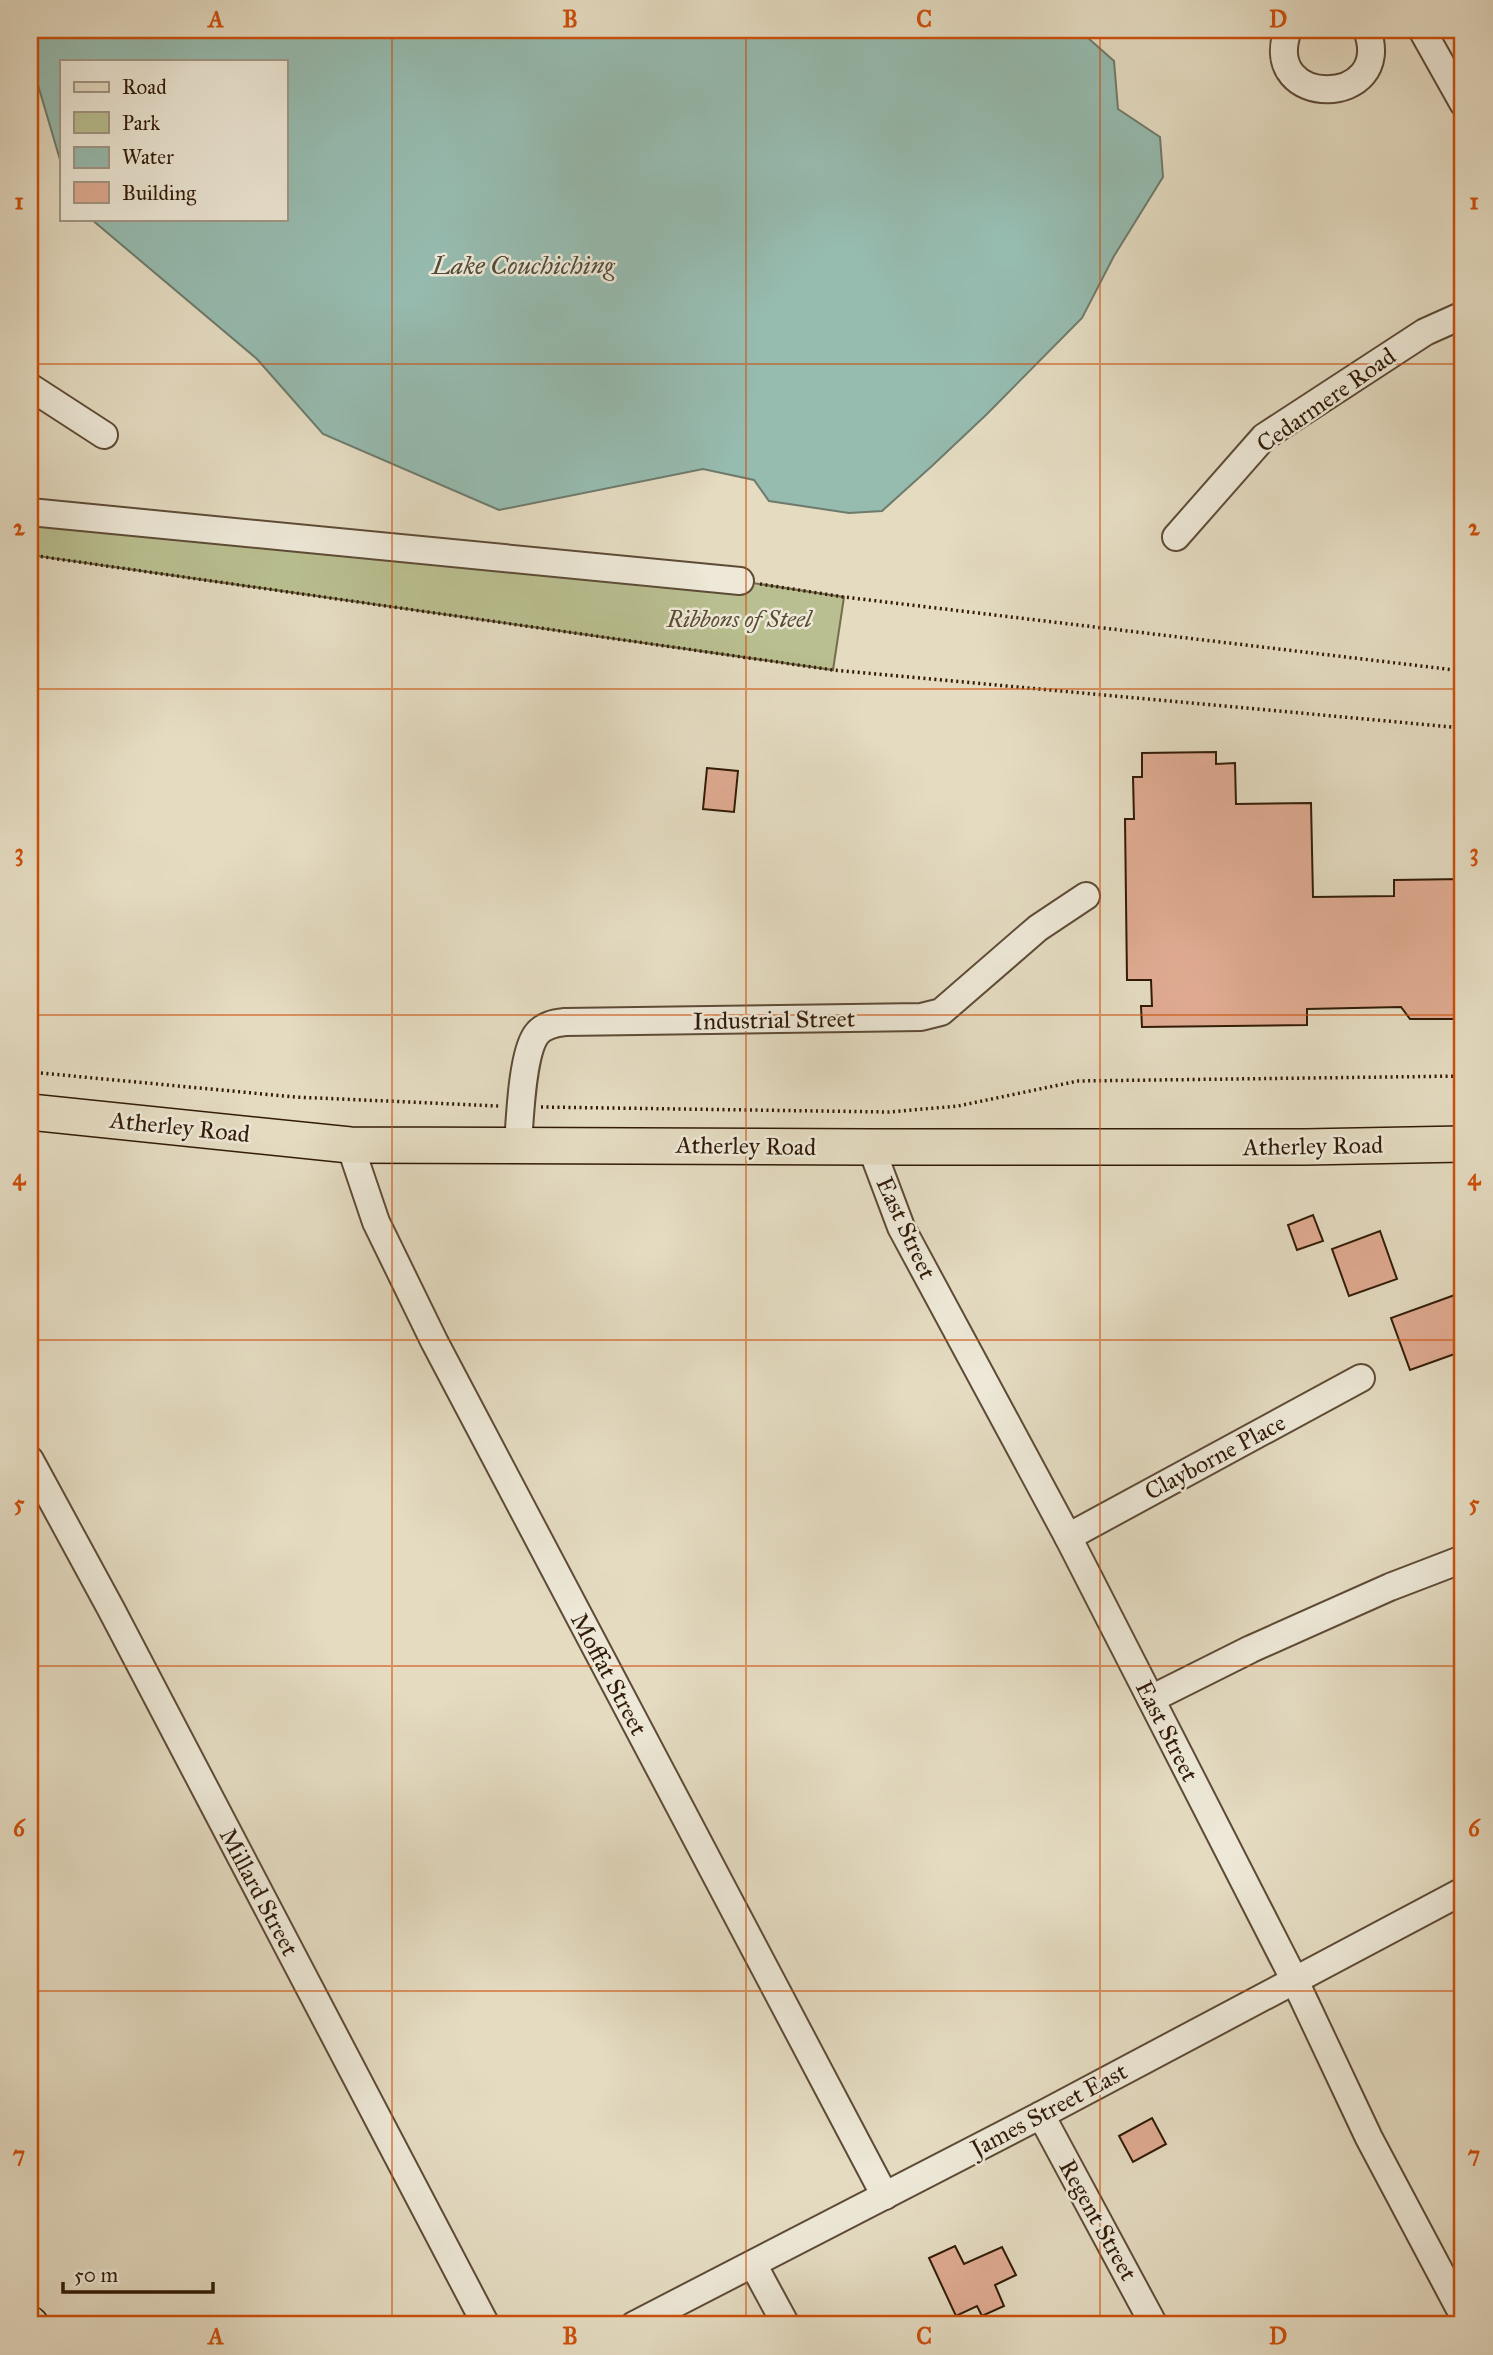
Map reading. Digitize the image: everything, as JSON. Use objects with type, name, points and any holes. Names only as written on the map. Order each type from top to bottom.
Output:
[{"type":"main road","name":"Atherley Road","points":[[30,1112],[350,1144],[871,1147],[1305,1147],[1463,1144]]},
{"type":"street","points":[[1288,30],[1284,40],[1284,54],[1289,68],[1298,79],[1310,87],[1324,91],[1339,90],[1352,84],[1362,74],[1369,61],[1369,31]]},
{"type":"street","points":[[1422,30],[1463,103]]},
{"type":"street","name":"Cedarmere Road","points":[[1176,537],[1264,437],[1425,332],[1463,315]]},
{"type":"street","points":[[30,387],[104,435]]},
{"type":"street","points":[[30,512],[740,581]]},
{"type":"street","name":"Industrial Street","points":[[518,1144],[526,1067],[536,1034],[550,1024],[921,1017],[941,1012],[1038,928],[1086,896]]},
{"type":"street","name":"Moffat Street","points":[[350,1144],[376,1223],[433,1341],[885,2196]]},
{"type":"street","name":"East Street","points":[[871,1147],[901,1227],[1068,1536],[1294,1979],[1369,2137],[1463,2315]]},
{"type":"street","name":"Clayborne Place","points":[[1068,1536],[1361,1378]]},
{"type":"street","name":"Millard Street","points":[[30,1460],[111,1609],[486,2325]]},
{"type":"street","points":[[1151,1699],[1289,1632],[1390,1587],[1463,1559]]},
{"type":"street","name":"James Street East","points":[[634,2325],[1041,2115],[1463,1891]]},
{"type":"street","name":"Regent Street","points":[[1041,2115],[1154,2325]]},
{"type":"street","points":[[752,2264],[786,2325]]},
{"type":"path","points":[[30,555],[833,670],[1463,728]]},
{"type":"path","points":[[740,581],[844,597],[1463,671]]},
{"type":"path","points":[[30,1072],[295,1097],[521,1106],[889,1112],[958,1106],[1078,1081],[1463,1076]]},
{"type":"green space","name":"Ribbons of Steel","points":[[30,512],[740,581],[844,597],[833,670],[30,555]]},
{"type":"water","name":"Lake Couchiching","points":[[30,30],[1079,30],[1114,61],[1118,109],[1160,137],[1163,177],[1114,256],[1082,318],[987,414],[882,511],[849,513],[769,501],[754,480],[703,469],[499,510],[323,434],[257,359],[92,220],[287,220],[287,60],[60,60],[60,160],[30,58]]},
{"type":"building","points":[[1216,752],[1216,764],[1235,763],[1236,804],[1311,803],[1313,897],[1394,896],[1394,880],[1463,879],[1463,1019],[1410,1019],[1401,1007],[1307,1009],[1307,1025],[1142,1027],[1141,1006],[1152,1006],[1151,980],[1127,980],[1125,819],[1134,819],[1133,777],[1142,777],[1142,753]]},
{"type":"building","points":[[707,768],[738,771],[734,812],[703,809]]},
{"type":"building","points":[[1313,1215],[1323,1241],[1297,1250],[1288,1225]]},
{"type":"building","points":[[1380,1231],[1397,1279],[1349,1296],[1332,1249]]},
{"type":"building","points":[[1463,1292],[1463,1351],[1410,1370],[1391,1318]]},
{"type":"building","points":[[1152,2118],[1166,2144],[1133,2162],[1119,2136]]},
{"type":"building","points":[[955,2246],[964,2264],[1002,2247],[1016,2275],[995,2285],[1004,2306],[982,2316],[977,2306],[956,2316],[929,2258]]}]
